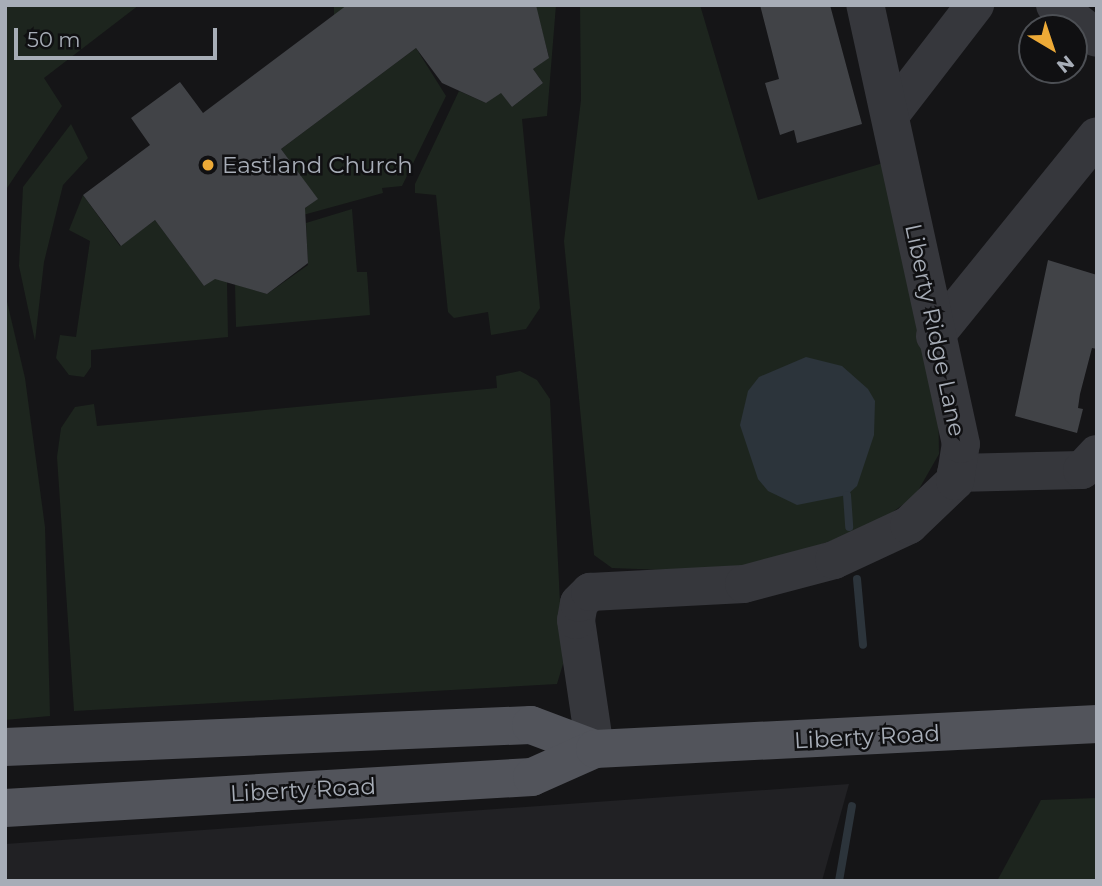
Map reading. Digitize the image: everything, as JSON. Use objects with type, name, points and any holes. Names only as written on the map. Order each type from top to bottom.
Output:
[{"type":"main road","name":"Liberty Road","points":[[5,808],[532,778],[594,749],[1097,724]]},
{"type":"main road","name":"Liberty Road","points":[[5,747],[531,725],[594,749]]},
{"type":"street","name":"Liberty Ridge Lane","points":[[865,5],[891,114],[935,336],[961,444],[956,473]]},
{"type":"street","points":[[891,114],[975,5]]},
{"type":"street","points":[[1055,5],[1097,38]]},
{"type":"street","points":[[935,336],[1097,136]]},
{"type":"street","points":[[594,749],[576,620],[579,603],[590,593],[744,584],[834,560],[909,525],[955,481],[956,473],[1082,470],[1097,454]]},
{"type":"shaded area","points":[[5,5],[139,5],[44,78],[62,106],[5,191]]},
{"type":"shaded area","points":[[334,5],[347,5],[347,175],[334,175]]},
{"type":"shaded area","points":[[535,5],[556,5],[547,116],[522,119],[540,308],[526,329],[491,335],[488,312],[454,318],[448,312],[436,195],[415,193],[415,184],[459,91],[486,103],[501,92],[512,107],[543,83],[533,69],[549,57]]},
{"type":"shaded area","points":[[580,5],[700,5],[758,200],[890,161],[938,396],[939,454],[915,496],[873,526],[740,573],[612,568],[594,555],[564,241],[581,100]]},
{"type":"shaded area","points":[[416,48],[446,96],[402,186],[382,188],[383,193],[303,215],[300,212],[317,199],[281,149]]},
{"type":"shaded area","points":[[71,124],[88,158],[63,185],[44,262],[35,341],[19,266],[23,187]]},
{"type":"shaded area","points":[[83,195],[120,246],[155,220],[204,286],[221,274],[227,282],[228,337],[91,350],[91,367],[84,377],[69,375],[56,358],[60,335],[76,337],[90,241],[69,230]]},
{"type":"shaded area","points":[[352,209],[357,272],[367,272],[370,315],[236,327],[235,284],[267,294],[308,265],[306,223]]},
{"type":"shaded area","points":[[5,293],[25,378],[45,527],[50,716],[5,720]]},
{"type":"shaded area","points":[[806,357],[842,366],[868,389],[875,401],[874,435],[857,486],[847,495],[797,505],[768,491],[758,479],[740,425],[748,391],[759,377]]},
{"type":"shaded area","points":[[520,371],[537,380],[550,399],[563,664],[557,684],[74,711],[57,457],[61,428],[75,407],[94,404],[97,426],[497,388],[496,376]]},
{"type":"shaded area","points":[[849,784],[822,881],[5,881],[5,844]]},
{"type":"shaded area","points":[[1097,798],[1097,881],[997,881],[1041,800]]},
{"type":"building","name":"Eastland Church","points":[[347,5],[536,5],[549,58],[533,69],[543,83],[512,107],[501,93],[486,103],[442,83],[416,48],[281,149],[318,199],[305,208],[308,263],[267,294],[215,279],[204,286],[155,220],[121,246],[83,195],[150,145],[131,118],[180,82],[203,113]]},
{"type":"building","points":[[760,5],[830,5],[862,124],[797,143],[794,130],[780,135],[765,83],[779,79]]},
{"type":"building","points":[[1048,260],[1097,275],[1097,349],[1092,348],[1080,394],[1078,408],[1083,409],[1077,433],[1015,416]]},
{"type":"waterway","points":[[847,495],[849,527]]},
{"type":"waterway","points":[[857,579],[863,645]]},
{"type":"waterway","points":[[839,881],[852,806]]},
{"type":"place","name":"Eastland Church","points":[[208,165]]}]
